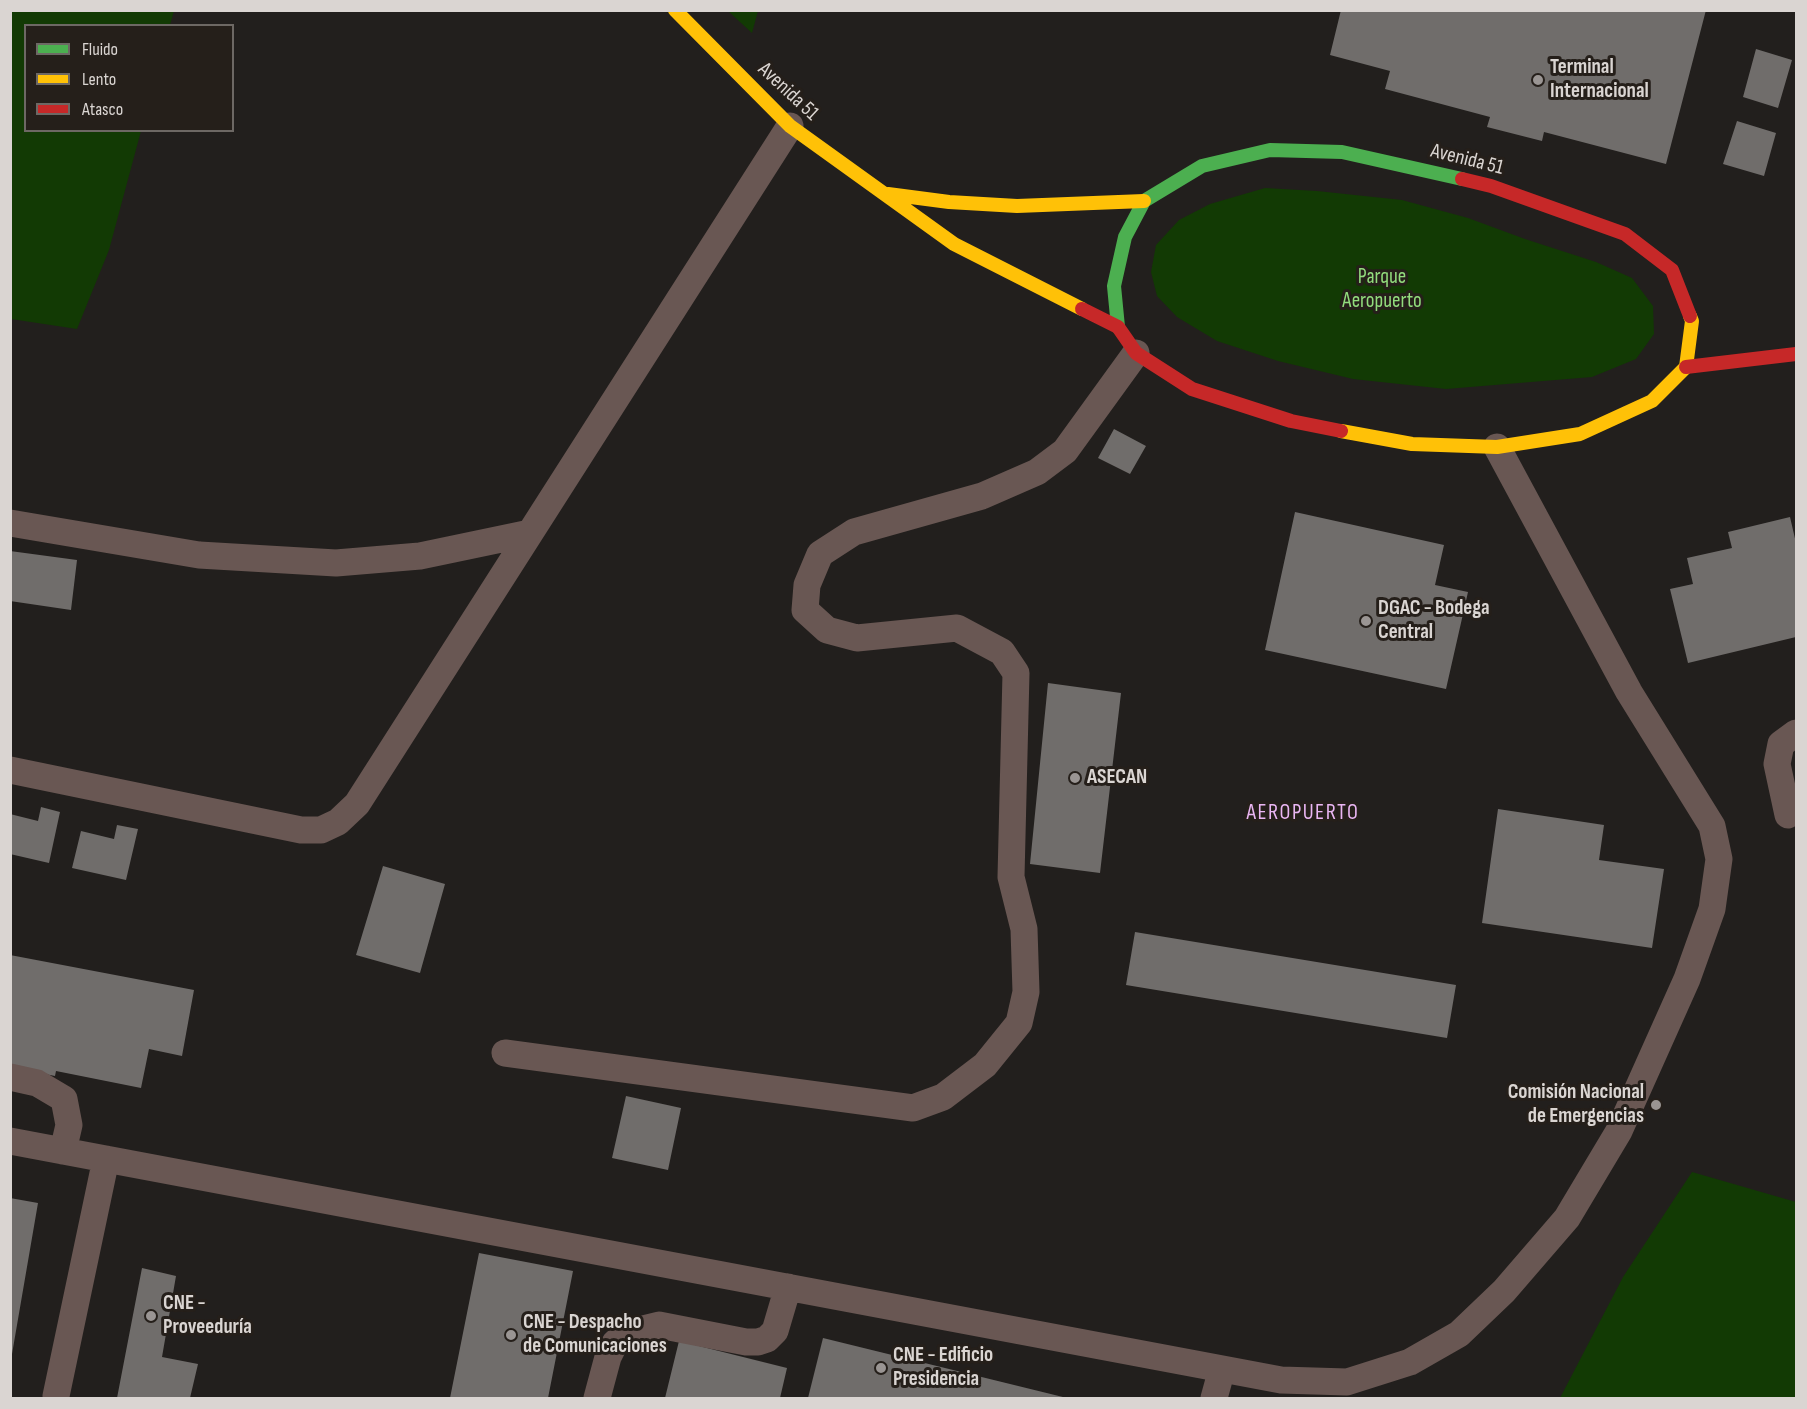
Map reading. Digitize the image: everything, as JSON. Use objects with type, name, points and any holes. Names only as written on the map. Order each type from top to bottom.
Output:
[{"type":"main road","name":"Avenida 51","points":[[675,10],[790,126],[954,244],[1118,327],[1136,353],[1192,389],[1291,421],[1412,444],[1497,447],[1580,434],[1652,401],[1686,367],[1692,321],[1672,270],[1625,234],[1491,186],[1342,152],[1270,150],[1202,166],[1144,201],[1017,206],[949,202],[884,193]]},
{"type":"main road","name":"Avenida 51","points":[[1118,327],[1114,286],[1125,237],[1144,201]]},
{"type":"main road","points":[[1686,367],[1797,354]]},
{"type":"lane","points":[[10,770],[301,830],[321,830],[338,822],[357,804],[790,126]]},
{"type":"lane","points":[[505,1053],[913,1108],[943,1097],[985,1065],[1019,1023],[1026,992],[1024,929],[1011,877],[1016,673],[1002,652],[957,628],[857,638],[827,630],[806,610],[807,585],[820,554],[854,532],[982,496],[1037,472],[1065,451],[1136,353]]},
{"type":"lane","points":[[10,1141],[1281,1380],[1347,1382],[1410,1362],[1459,1334],[1504,1291],[1567,1218],[1619,1131],[1687,979],[1712,909],[1719,859],[1712,826],[1629,692],[1497,447]]},
{"type":"lane","points":[[10,523],[199,555],[336,563],[420,556],[530,533]]},
{"type":"lane","points":[[1788,815],[1777,764],[1781,744],[1797,733]]},
{"type":"lane","points":[[10,1077],[37,1083],[64,1099],[69,1125],[63,1151]]},
{"type":"lane","points":[[56,1396],[106,1159]]},
{"type":"lane","points":[[597,1398],[608,1357],[615,1343],[626,1333],[658,1325],[746,1342],[758,1342],[767,1339],[775,1331],[788,1287]]},
{"type":"lane","points":[[1214,1398],[1222,1369]]},
{"type":"green space","points":[[11,10],[174,11],[170,24],[24,24],[24,132],[141,132],[109,250],[77,329],[11,319]]},
{"type":"green space","points":[[728,11],[758,11],[752,33]]},
{"type":"green space","name":"Parque Aeropuerto","points":[[1265,188],[1402,200],[1468,218],[1596,262],[1632,278],[1653,306],[1654,334],[1636,359],[1592,377],[1446,389],[1353,379],[1278,361],[1217,341],[1177,317],[1157,296],[1151,272],[1156,245],[1179,220],[1210,204]]},
{"type":"green space","points":[[1692,1172],[1796,1202],[1796,1398],[1560,1398],[1623,1277]]},
{"type":"building","name":"Terminal Internacional","points":[[1341,10],[1706,10],[1666,164],[1544,132],[1542,141],[1487,127],[1490,117],[1385,89],[1390,71],[1330,55]]},
{"type":"building","points":[[1756,49],[1792,60],[1778,108],[1743,97]]},
{"type":"building","points":[[1737,121],[1776,133],[1764,176],[1723,164]]},
{"type":"building","points":[[1114,429],[1146,446],[1130,474],[1098,458]]},
{"type":"building","name":"DGAC - Bodega Central","points":[[1295,512],[1444,545],[1435,585],[1468,592],[1446,689],[1265,650]]},
{"type":"building","points":[[1790,517],[1796,543],[1796,637],[1688,663],[1670,589],[1693,584],[1687,558],[1732,548],[1728,532]]},
{"type":"building","points":[[10,551],[77,560],[71,610],[10,601]]},
{"type":"building","name":"ASECAN","points":[[1048,683],[1121,693],[1100,873],[1030,864]]},
{"type":"building","points":[[41,807],[60,812],[49,863],[10,854],[10,814],[38,821]]},
{"type":"building","points":[[1498,809],[1604,825],[1599,860],[1664,869],[1652,948],[1482,923]]},
{"type":"building","points":[[117,825],[138,829],[126,880],[72,868],[81,831],[114,839]]},
{"type":"building","points":[[383,866],[445,884],[420,973],[356,955]]},
{"type":"building","points":[[1135,932],[1456,985],[1447,1038],[1126,985]]},
{"type":"building","points":[[10,955],[194,990],[182,1056],[149,1049],[141,1088],[56,1071],[55,1076],[10,1067]]},
{"type":"building","points":[[626,1096],[681,1108],[668,1170],[612,1158]]},
{"type":"building","points":[[10,1198],[38,1203],[12,1354],[10,1354]]},
{"type":"building","name":"CNE - Despacho de Comunicaciones","points":[[479,1253],[573,1271],[548,1398],[450,1398]]},
{"type":"building","name":"CNE - Proveeduría","points":[[142,1268],[176,1276],[162,1357],[198,1364],[190,1398],[117,1398]]},
{"type":"building","name":"CNE - Edificio Presidencia","points":[[823,1338],[1067,1398],[808,1398]]},
{"type":"building","points":[[679,1341],[787,1368],[780,1398],[665,1398]]},
{"type":"traffic: fast","points":[[1118,327],[1114,286],[1125,237],[1144,201],[1202,166],[1270,150],[1342,152],[1462,179]]},
{"type":"traffic: slow","points":[[675,10],[790,126],[954,244],[1082,309]]},
{"type":"traffic: slow","points":[[888,194],[949,202],[1017,206],[1144,201]]},
{"type":"traffic: slow","points":[[1341,431],[1412,444],[1497,447],[1580,434],[1652,401],[1686,367],[1692,321],[1690,316]]},
{"type":"traffic: jam","points":[[1462,179],[1491,186],[1625,234],[1672,270],[1690,316]]},
{"type":"traffic: jam","points":[[1082,309],[1118,327],[1136,353],[1192,389],[1291,421],[1341,431]]},
{"type":"traffic: jam","points":[[1686,367],[1796,354]]},
{"type":"place","name":"Terminal Internacional","points":[[1538,80]]},
{"type":"place","name":"DGAC - Bodega Central","points":[[1366,621]]},
{"type":"place","name":"ASECAN","points":[[1075,778]]},
{"type":"place","name":"Comisión Nacional de Emergencias","points":[[1656,1105]]},
{"type":"place","name":"CNE - Proveeduría","points":[[151,1316]]},
{"type":"place","name":"CNE - Despacho de Comunicaciones","points":[[511,1335]]},
{"type":"place","name":"CNE - Edificio Presidencia","points":[[881,1368]]},
{"type":"district","name":"AEROPUERTO","points":[[1303,813]]}]
